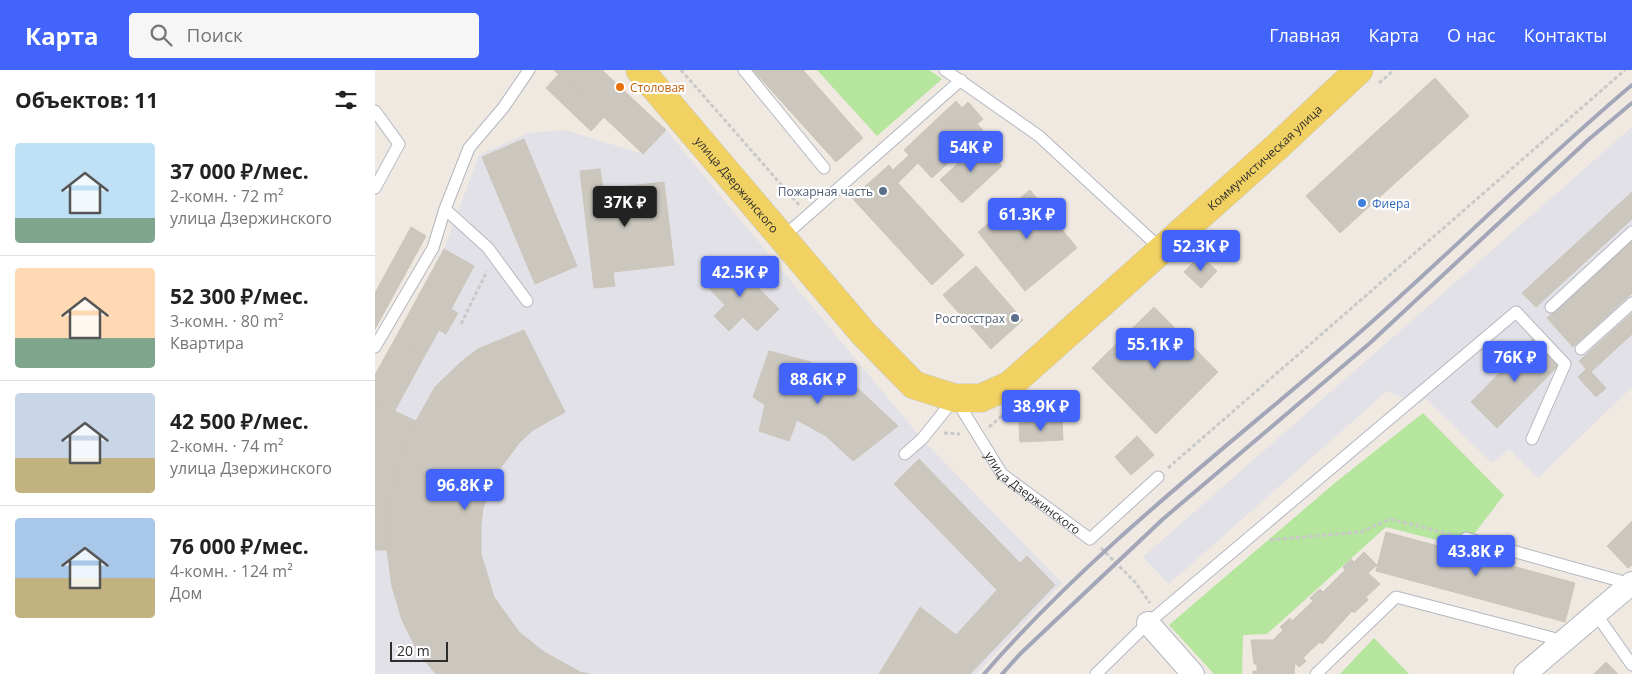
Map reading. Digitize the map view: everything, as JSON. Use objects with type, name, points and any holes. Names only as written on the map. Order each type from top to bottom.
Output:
[{"type":"main road","name":"улица Дзержинского","points":[[640,70],[864,334],[914,385],[955,398]]},
{"type":"main road","name":"Коммунистическая улица","points":[[955,398],[981,398],[1009,385],[1160,248],[1279,145],[1359,70]]},
{"type":"street","points":[[1525,674],[1631,584]]},
{"type":"street","points":[[1148,623],[1193,674]]},
{"type":"lane","points":[[375,346],[433,248],[445,209],[469,148],[503,108],[529,70]]},
{"type":"lane","points":[[744,70],[824,168]]},
{"type":"lane","points":[[945,70],[1039,136],[1160,248]]},
{"type":"lane","points":[[782,238],[961,80]]},
{"type":"lane","points":[[375,111],[399,144],[375,188]]},
{"type":"lane","points":[[445,209],[488,248],[527,301]]},
{"type":"lane","points":[[1551,307],[1632,232]]},
{"type":"lane","points":[[1581,349],[1632,303]]},
{"type":"lane","points":[[1096,674],[1148,623],[1516,312],[1565,364],[1532,439]]},
{"type":"lane","points":[[905,454],[922,439],[955,398]]},
{"type":"lane","name":"улица Дзержинского","points":[[955,398],[1002,474],[1091,539],[1158,477]]},
{"type":"lane","points":[[1466,538],[1631,584]]},
{"type":"lane","points":[[1316,674],[1396,597],[1564,641]]},
{"type":"lane","points":[[1596,614],[1632,665]]},
{"type":"path","points":[[681,70],[807,216]]},
{"type":"path","points":[[1158,477],[1625,70]]},
{"type":"path","points":[[461,324],[495,257]]},
{"type":"path","points":[[1243,543],[1361,532],[1389,519],[1466,538]]},
{"type":"shaded area","points":[[1632,127],[1632,387],[1538,478],[1509,449],[1492,463],[1426,399],[1418,404],[1387,391],[1169,584],[1143,557]]},
{"type":"shaded area","points":[[565,130],[643,154],[666,130],[922,439],[1062,583],[976,674],[375,674],[375,374],[444,249],[479,155],[528,133]]},
{"type":"green space","points":[[817,70],[929,70],[942,79],[877,136]]},
{"type":"green space","points":[[1423,413],[1504,495],[1464,547],[1386,527],[1267,634],[1243,635],[1242,674],[1214,674],[1169,625],[1336,482]]},
{"type":"green space","points":[[1374,638],[1409,674],[1340,674]]},
{"type":"building","points":[[554,70],[602,70],[666,130],[643,154]]},
{"type":"building","points":[[753,70],[803,70],[863,138],[836,162]]},
{"type":"building","points":[[559,74],[604,117],[591,131],[546,88]]},
{"type":"building","points":[[1435,78],[1469,116],[1340,233],[1306,196]]},
{"type":"building","name":"Пожарная часть","points":[[956,101],[962,108],[968,102],[983,119],[977,124],[983,130],[932,178],[918,163],[898,183],[964,255],[932,285],[852,198],[889,165],[893,170],[909,155],[904,150]]},
{"type":"building","points":[[524,139],[577,266],[535,284],[482,157]]},
{"type":"building","points":[[980,143],[1002,166],[962,203],[940,180]]},
{"type":"building","points":[[600,169],[603,189],[664,182],[674,265],[613,272],[615,286],[594,288],[580,171]]},
{"type":"building","points":[[1030,190],[1077,248],[1025,291],[978,232]]},
{"type":"building","points":[[1632,192],[1632,219],[1536,307],[1522,293]]},
{"type":"building","points":[[411,227],[426,236],[375,329],[375,293]]},
{"type":"building","points":[[1632,241],[1632,293],[1573,347],[1547,318]]},
{"type":"building","points":[[444,249],[474,266],[451,309],[458,313],[446,334],[439,330],[425,355],[395,339]]},
{"type":"building","points":[[1200,255],[1217,271],[1201,288],[1184,272]]},
{"type":"building","points":[[730,259],[779,309],[757,331],[743,317],[729,331],[714,316],[725,305],[705,284]]},
{"type":"building","points":[[976,266],[1023,320],[991,349],[943,295]]},
{"type":"building","points":[[1154,307],[1218,372],[1156,434],[1092,368]]},
{"type":"building","points":[[1632,313],[1632,334],[1591,372],[1606,388],[1596,397],[1578,377],[1586,369],[1579,361]]},
{"type":"building","points":[[524,330],[565,412],[533,430],[520,442],[498,471],[483,508],[481,554],[494,597],[519,632],[544,652],[580,672],[589,674],[436,674],[419,654],[402,620],[392,586],[387,550],[389,507],[403,444],[435,387],[461,362],[478,349]]},
{"type":"building","points":[[1534,338],[1560,364],[1497,428],[1471,402]]},
{"type":"building","points":[[395,339],[425,355],[394,412],[375,402],[375,375]]},
{"type":"building","points":[[769,351],[807,361],[849,380],[898,426],[853,461],[826,436],[797,420],[789,441],[759,431],[765,405],[753,397]]},
{"type":"building","points":[[375,402],[416,421],[403,444],[389,507],[387,550],[375,550]]},
{"type":"building","points":[[1062,421],[1063,440],[1020,442],[1019,423]]},
{"type":"building","points":[[1137,436],[1154,455],[1131,475],[1115,457]]},
{"type":"building","points":[[919,459],[1020,563],[1027,556],[1055,585],[970,674],[879,674],[920,607],[956,635],[997,590],[894,484]]},
{"type":"building","points":[[1632,521],[1632,565],[1628,568],[1607,546]]},
{"type":"building","points":[[1386,532],[1575,583],[1565,622],[1376,571]]},
{"type":"building","points":[[1364,552],[1377,565],[1368,573],[1380,584],[1366,597],[1368,600],[1354,613],[1352,611],[1322,644],[1320,642],[1312,649],[1303,658],[1306,661],[1299,667],[1295,663],[1294,674],[1253,674],[1253,671],[1257,671],[1257,664],[1254,664],[1251,640],[1273,640],[1283,630],[1280,627],[1290,618],[1292,621],[1313,601],[1310,598],[1320,589],[1323,592],[1345,570],[1343,567],[1351,559],[1354,562]]},
{"type":"building","points":[[1606,662],[1618,674],[1594,674]]},
{"type":"railway","points":[[984,674],[1026,628],[1117,540],[1358,334],[1632,85]]},
{"type":"railway","points":[[1002,674],[1021,653],[1163,519],[1370,343],[1588,140],[1632,103]]},
{"type":"place","name":"Столовая","points":[[620,87]]},
{"type":"place","name":"Пожарная часть","points":[[883,191]]},
{"type":"place","name":"Фиера","points":[[1362,203]]},
{"type":"place","name":"Росгосстрах","points":[[1015,318]]}]
